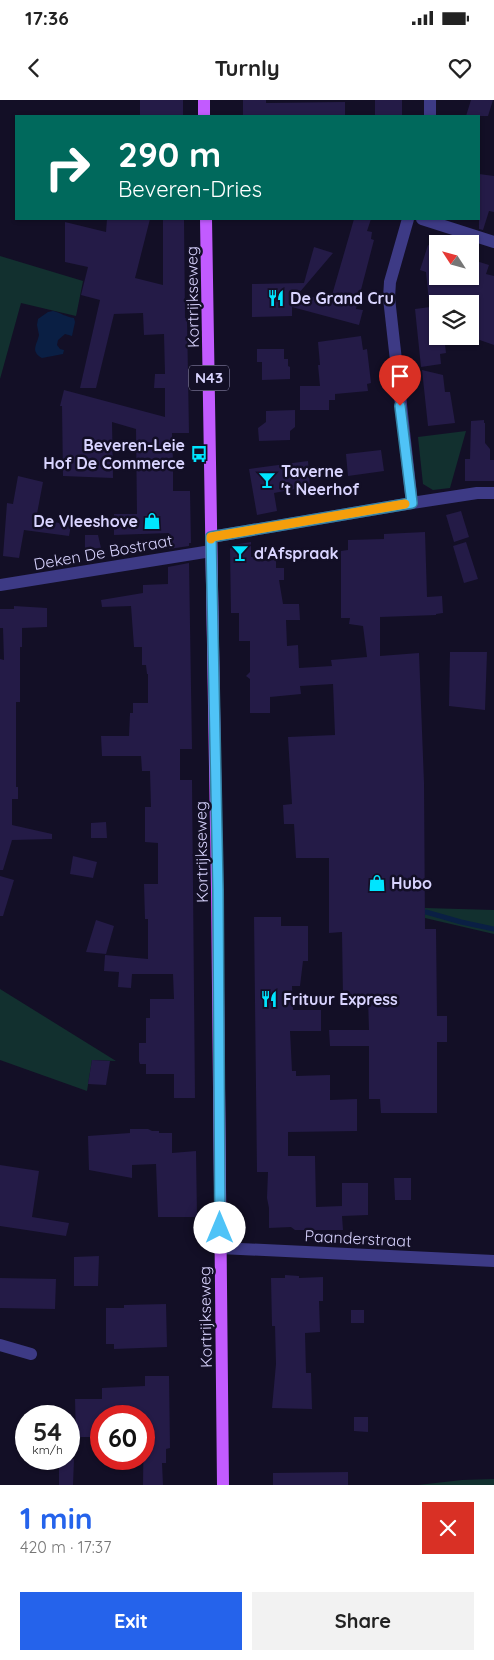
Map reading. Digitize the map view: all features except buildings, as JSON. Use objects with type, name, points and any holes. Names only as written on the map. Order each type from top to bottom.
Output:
[{"type":"main road","points":[[204,100],[204,115]]},
{"type":"main road","name":"Kortrijkseweg","points":[[206,220],[218,889],[223,1485]]},
{"type":"street","points":[[430,100],[430,115]]},
{"type":"street","points":[[408,220],[390,282],[389,298],[412,503]]},
{"type":"street","points":[[425,220],[494,242]]},
{"type":"street","points":[[211,537],[476,493],[494,493]]},
{"type":"street","name":"Deken De Bostraat","points":[[0,584],[211,551]]},
{"type":"street","name":"Paanderstraat","points":[[220,1248],[494,1261]]},
{"type":"street","points":[[0,1345],[31,1354]]},
{"type":"green space","points":[[0,256],[83,281],[76,316],[21,303],[0,379]]},
{"type":"green space","points":[[466,431],[450,488],[433,490],[423,484],[418,437]]},
{"type":"green space","points":[[425,908],[494,910],[494,934],[425,918]]},
{"type":"green space","points":[[0,989],[116,1061],[92,1060],[87,1091],[0,1060]]},
{"type":"green space","points":[[494,1479],[494,1485],[418,1485],[462,1480]]},
{"type":"water","points":[[53,311],[74,318],[72,336],[65,334],[58,340],[57,345],[60,349],[64,350],[63,354],[42,358],[35,350],[39,335],[38,319]]},
{"type":"waterway","points":[[426,912],[494,929]]},
{"type":"slow traffic","points":[[211,539],[211,537],[405,504]]},
{"type":"place","name":"De Grand Cru","points":[[276,298]]},
{"type":"place","name":"Beveren-Leie Hof De Commerce","points":[[199,454]]},
{"type":"place","name":"Taverne 't Neerhof","points":[[267,480]]},
{"type":"place","name":"De Vleeshove","points":[[152,521]]},
{"type":"place","name":"d'Afspraak","points":[[240,553]]},
{"type":"place","name":"Hubo","points":[[377,883]]},
{"type":"place","name":"Frituur Express","points":[[269,999]]},
{"type":"route","points":[[220,1228],[218,889],[211,537],[412,503],[400,406]]}]
